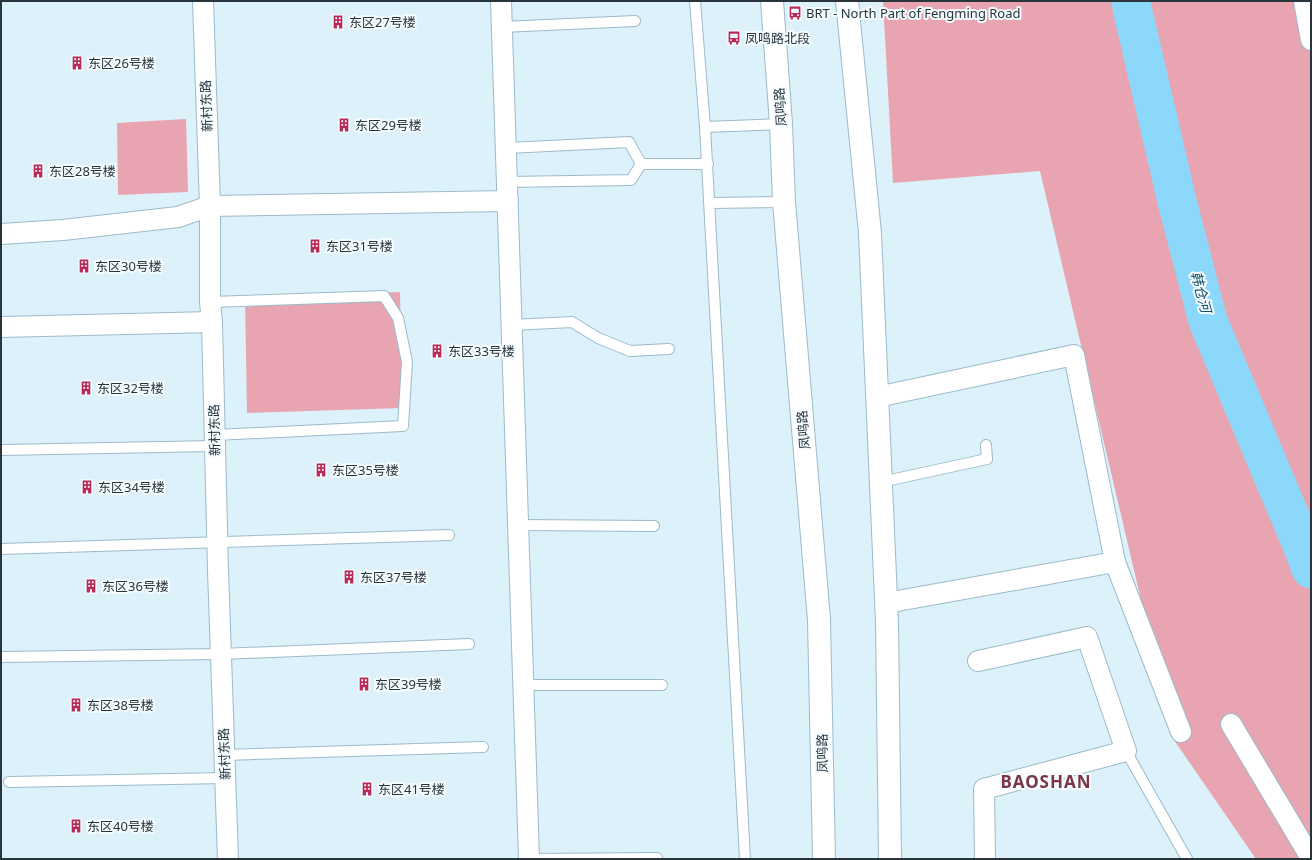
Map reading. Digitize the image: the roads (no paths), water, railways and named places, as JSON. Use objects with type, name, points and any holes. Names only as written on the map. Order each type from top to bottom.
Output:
[{"type":"main road","name":"凤鸣路","points":[[772,1],[781,124],[784,202],[819,620],[824,859]]},
{"type":"main road","points":[[847,1],[870,233],[886,603],[890,859]]},
{"type":"street","name":"新村东路","points":[[203,1],[210,206],[210,302],[212,322],[220,654],[228,859]]},
{"type":"street","points":[[502,1],[528,859]]},
{"type":"street","points":[[1304,1],[1311,40]]},
{"type":"street","points":[[1,234],[63,230],[178,217],[210,206],[508,192]]},
{"type":"street","points":[[1,327],[212,322]]},
{"type":"street","points":[[877,397],[1074,355],[1114,562],[1181,732]]},
{"type":"street","points":[[886,603],[1114,562]]},
{"type":"street","points":[[978,661],[1087,637],[1126,751],[984,789],[985,859]]},
{"type":"street","points":[[1231,724],[1311,858]]},
{"type":"lane","points":[[695,1],[708,164],[746,859]]},
{"type":"lane","points":[[502,26],[635,21]]},
{"type":"lane","points":[[705,127],[781,124]]},
{"type":"lane","points":[[507,148],[629,142],[641,164]]},
{"type":"lane","points":[[641,164],[708,164]]},
{"type":"lane","points":[[508,192],[631,180],[641,164]]},
{"type":"lane","points":[[710,203],[784,202]]},
{"type":"lane","points":[[1,450],[215,440],[403,426],[407,362],[398,318],[384,296],[210,302]]},
{"type":"lane","points":[[512,325],[572,322],[598,338],[630,351],[669,350]]},
{"type":"lane","points":[[881,482],[987,459],[986,445]]},
{"type":"lane","points":[[518,525],[654,526]]},
{"type":"lane","points":[[1,549],[449,535]]},
{"type":"lane","points":[[1,657],[220,654],[469,644]]},
{"type":"lane","points":[[523,685],[662,685]]},
{"type":"lane","points":[[224,755],[484,747]]},
{"type":"lane","points":[[1126,751],[1187,859]]},
{"type":"lane","points":[[9,782],[225,778]]},
{"type":"lane","points":[[528,859],[657,858]]},
{"type":"waterway","name":"韩仓河","points":[[1131,1],[1177,201],[1208,321],[1311,569]]},
{"type":"place","name":"BRT - North Part of Fengming Road","points":[[795,13]]},
{"type":"place","name":"东区27号楼","points":[[338,22]]},
{"type":"place","name":"凤鸣路北段","points":[[734,38]]},
{"type":"place","name":"东区26号楼","points":[[77,63]]},
{"type":"place","name":"东区29号楼","points":[[344,125]]},
{"type":"place","name":"东区28号楼","points":[[38,171]]},
{"type":"place","name":"东区31号楼","points":[[315,246]]},
{"type":"place","name":"东区30号楼","points":[[84,266]]},
{"type":"place","name":"东区33号楼","points":[[437,351]]},
{"type":"place","name":"东区32号楼","points":[[86,388]]},
{"type":"place","name":"东区35号楼","points":[[321,470]]},
{"type":"place","name":"东区34号楼","points":[[87,487]]},
{"type":"place","name":"东区37号楼","points":[[349,577]]},
{"type":"place","name":"东区36号楼","points":[[91,586]]},
{"type":"place","name":"东区39号楼","points":[[364,684]]},
{"type":"place","name":"东区38号楼","points":[[76,705]]},
{"type":"place","name":"东区41号楼","points":[[367,789]]},
{"type":"place","name":"东区40号楼","points":[[76,826]]},
{"type":"district","name":"BAOSHAN","points":[[1046,782]]}]
